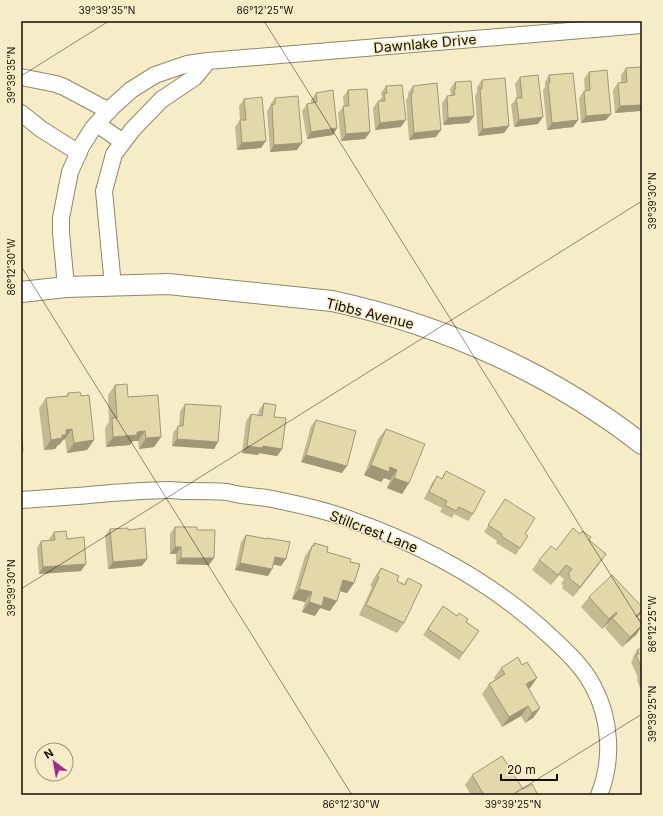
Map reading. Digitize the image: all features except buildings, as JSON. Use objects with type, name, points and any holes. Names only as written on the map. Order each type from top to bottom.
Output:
[{"type":"street","name":"Dawnlake Drive","points":[[66,287],[61,218],[70,172],[81,147],[96,124],[131,90],[156,75],[187,64],[208,61],[538,27],[642,25]]},
{"type":"street","points":[[113,286],[104,190],[114,154],[133,129],[161,100],[195,77],[208,61]]},
{"type":"street","points":[[21,77],[64,87],[109,111]]},
{"type":"street","points":[[21,113],[41,129],[79,153]]},
{"type":"street","points":[[96,124],[123,142]]},
{"type":"street","name":"Tibbs Avenue","points":[[21,292],[66,287],[168,284],[332,301],[356,306],[404,320],[450,336],[525,370],[590,407],[642,444]]},
{"type":"street","name":"Stillcrest Lane","points":[[21,500],[141,491],[169,490],[228,492],[267,498],[331,513],[353,520],[405,541],[445,561],[492,590],[537,624],[575,660],[592,683],[601,704],[606,722],[608,739],[607,770],[599,795]]}]
